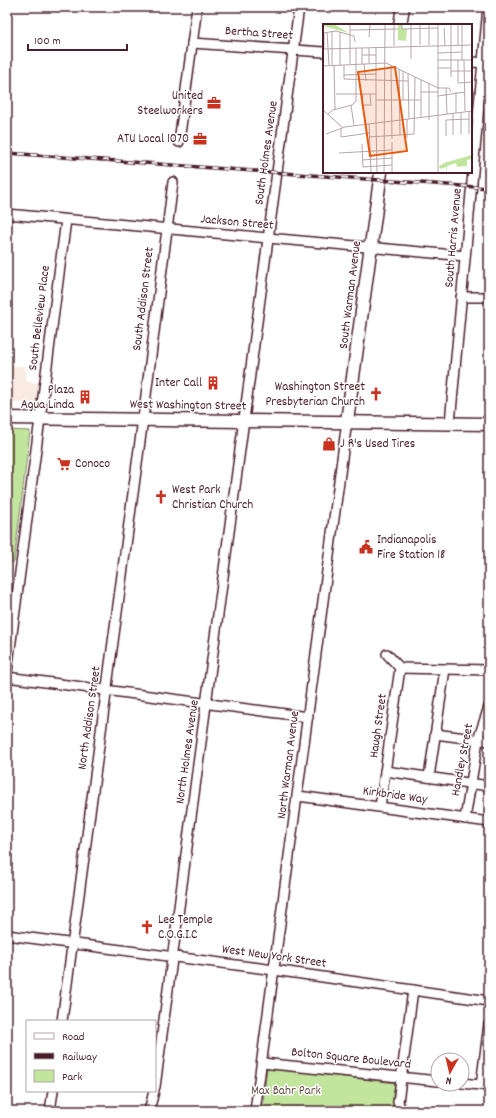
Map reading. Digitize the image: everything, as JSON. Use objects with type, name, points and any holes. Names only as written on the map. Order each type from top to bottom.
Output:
[{"type":"main road","points":[[400,24],[403,7]]},
{"type":"main road","name":"South Warman Avenue","points":[[347,422],[381,173]]},
{"type":"main road","name":"West Washington Street","points":[[7,418],[489,424]]},
{"type":"street","points":[[179,142],[197,7]]},
{"type":"street","name":"South Holmes Avenue","points":[[245,421],[268,238],[300,7]]},
{"type":"street","name":"South Harris Avenue","points":[[450,423],[465,256],[486,63],[488,7]]},
{"type":"street","name":"Bertha Street","points":[[192,43],[323,52]]},
{"type":"street","points":[[472,62],[486,63]]},
{"type":"street","name":"South Addison Street","points":[[143,419],[173,182]]},
{"type":"street","name":"Jackson Street","points":[[7,214],[465,256]]},
{"type":"street","name":"South Belleview Place","points":[[7,672],[66,220]]},
{"type":"street","points":[[461,297],[489,297]]},
{"type":"street","name":"North Addison Street","points":[[62,1020],[143,419]]},
{"type":"street","name":"North Holmes Avenue","points":[[156,1081],[245,421]]},
{"type":"street","name":"North Warman Avenue","points":[[255,1111],[347,422]]},
{"type":"street","points":[[387,654],[400,668],[489,670]]},
{"type":"street","name":"Haugh Street","points":[[380,807],[400,668]]},
{"type":"street","points":[[429,777],[445,669]]},
{"type":"street","points":[[7,677],[308,717]]},
{"type":"street","name":"Handley Street","points":[[466,819],[478,740],[489,707]]},
{"type":"street","points":[[435,734],[489,741]]},
{"type":"street","points":[[385,771],[489,786]]},
{"type":"street","name":"Kirkbride Way","points":[[298,796],[489,822]]},
{"type":"street","name":"West New York Street","points":[[7,935],[274,970],[489,1001]]},
{"type":"street","points":[[402,1111],[398,1102],[413,990]]},
{"type":"street","points":[[470,1084],[485,1086],[489,1024]]},
{"type":"street","name":"Bolton Square Boulevard","points":[[262,1063],[430,1080]]},
{"type":"street","points":[[50,1111],[53,1092]]},
{"type":"street","points":[[149,1111],[154,1092]]},
{"type":"shaded area","points":[[7,366],[25,366],[27,382],[39,383],[36,403],[7,403]]},
{"type":"green space","points":[[7,430],[30,431],[14,562],[7,562]]},
{"type":"green space","name":"Max Bahr Park","points":[[267,1068],[396,1083],[394,1100],[397,1111],[262,1111]]},
{"type":"railway","points":[[7,153],[489,188]]},
{"type":"place","name":"United Steelworkers","points":[[214,103]]},
{"type":"place","name":"ATU Local 1070","points":[[200,139]]},
{"type":"place","name":"Inter Call","points":[[213,383]]},
{"type":"place","name":"Washington Street Presbyterian Church","points":[[376,394]]},
{"type":"place","name":"Plaza Agua Linda","points":[[85,397]]},
{"type":"place","name":"J R's Used Tires","points":[[329,444]]},
{"type":"place","name":"Conoco","points":[[64,464]]},
{"type":"place","name":"West Park Christian Church","points":[[161,497]]},
{"type":"place","name":"Indianapolis Fire Station 18","points":[[366,547]]},
{"type":"place","name":"Lee Temple C.O.G.I.C","points":[[147,927]]}]
